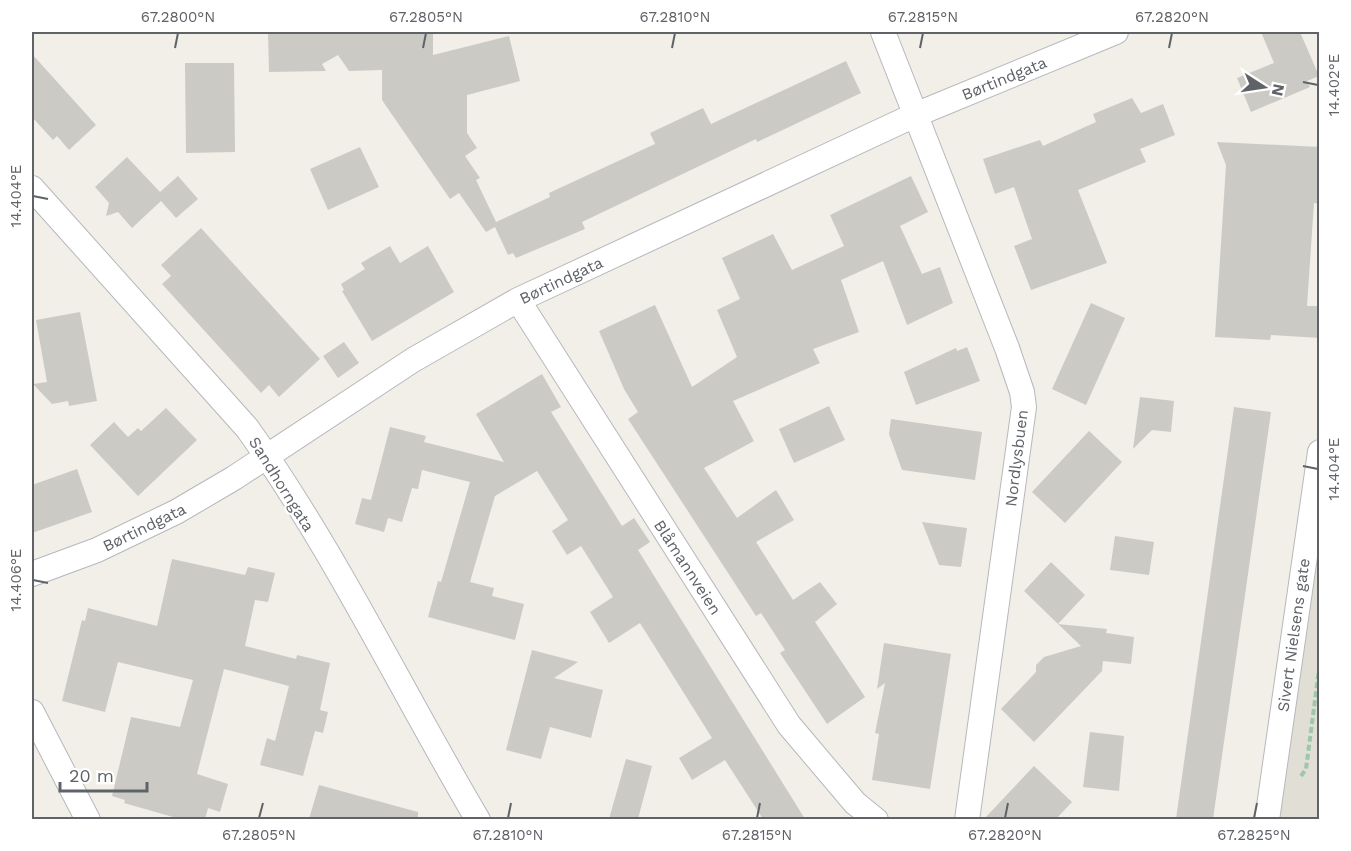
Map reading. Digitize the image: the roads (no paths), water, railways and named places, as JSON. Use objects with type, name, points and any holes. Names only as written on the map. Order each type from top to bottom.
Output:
[{"type":"street","name":"Nordlysbuen","points":[[883,32],[1007,348],[1022,392],[1024,407],[967,819]]},
{"type":"street","name":"Børtindgata","points":[[32,574],[97,550],[176,512],[267,456],[413,360],[518,300],[915,115],[1116,32]]},
{"type":"street","name":"Sandhorngata","points":[[32,188],[247,428],[267,456],[341,578],[478,819]]},
{"type":"street","name":"Blåmannveien","points":[[518,300],[789,725],[855,803],[876,819]]},
{"type":"street","name":"Sivert Nielsens gate","points":[[1267,819],[1320,452]]},
{"type":"street","points":[[32,712],[78,817]]}]
